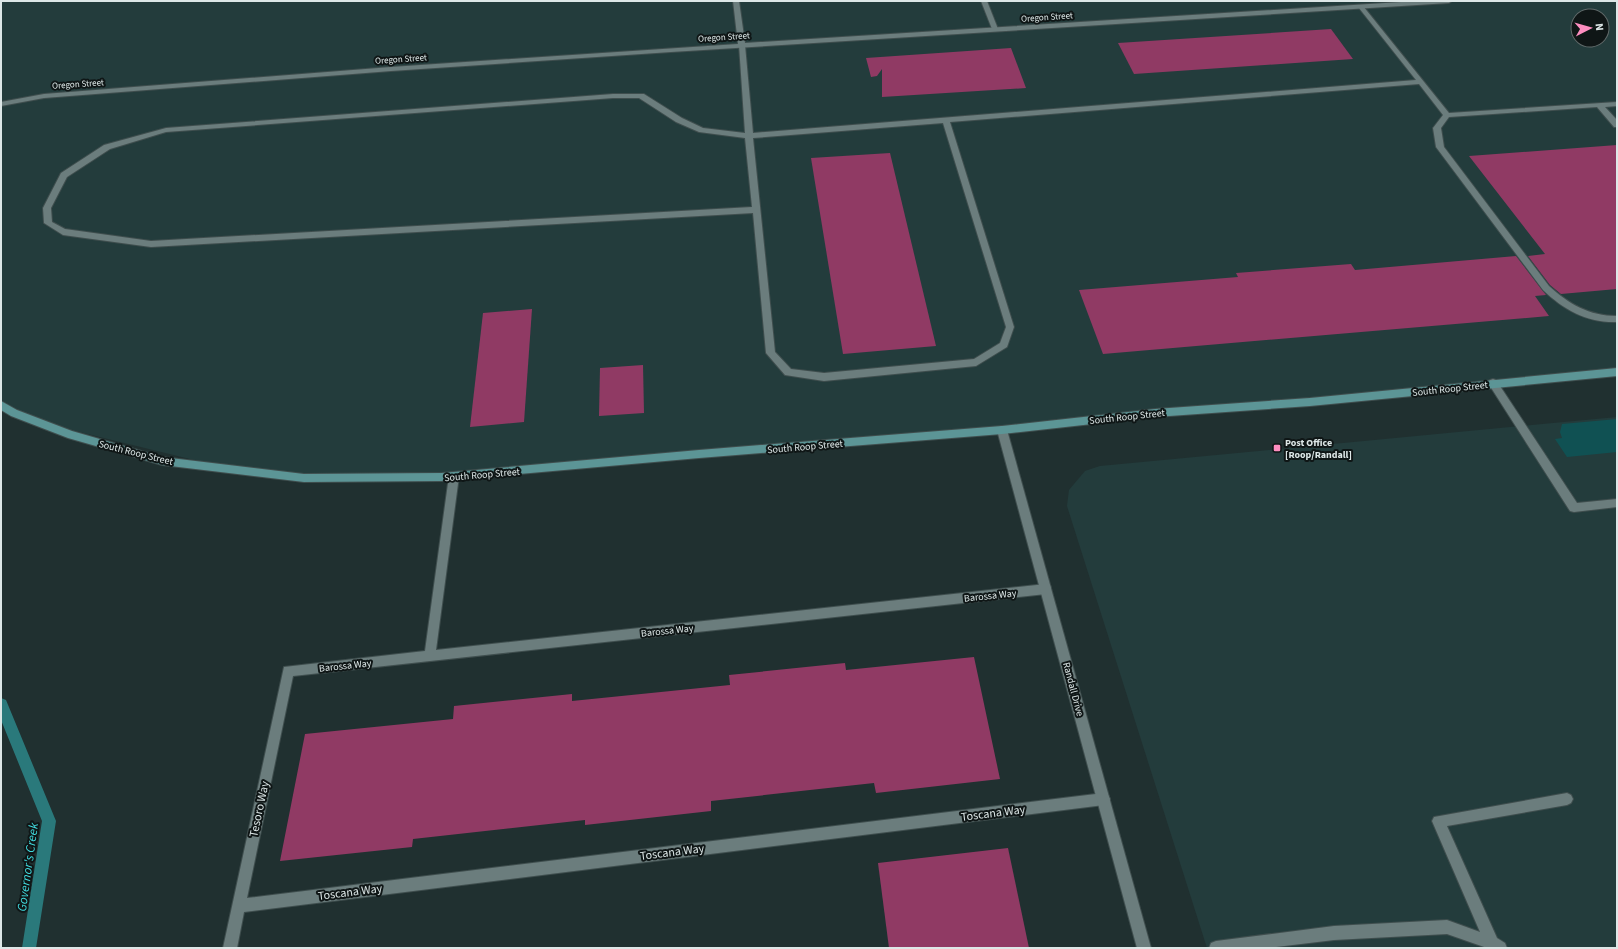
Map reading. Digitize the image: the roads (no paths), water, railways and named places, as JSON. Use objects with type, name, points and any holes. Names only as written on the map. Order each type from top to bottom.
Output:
[{"type":"street","points":[[736,1],[742,45],[749,136],[771,353],[788,372],[824,377],[976,362],[1004,345],[1010,327],[946,120]]},
{"type":"street","points":[[984,1],[995,29]]},
{"type":"street","name":"Oregon Street","points":[[1,104],[44,96],[384,70],[742,45],[1449,1]]},
{"type":"street","points":[[1361,6],[1446,115]]},
{"type":"street","points":[[756,210],[150,244],[63,232],[48,222],[47,208],[64,175],[108,147],[166,130],[613,96],[641,96],[679,120],[702,130],[749,136],[1421,82]]},
{"type":"street","points":[[1446,115],[1617,104]]},
{"type":"street","points":[[1599,105],[1617,124]]},
{"type":"street","points":[[1446,115],[1437,128],[1440,147],[1546,288],[1560,302],[1582,314],[1610,320],[1617,319]]},
{"type":"street","name":"South Roop Street","points":[[1,405],[14,413],[71,435],[162,461],[304,478],[442,477],[1002,430],[1155,413],[1310,402],[1617,372]]},
{"type":"street","points":[[1493,383],[1574,508],[1617,503]]},
{"type":"street","name":"Randall Drive","points":[[1002,430],[1144,948]]},
{"type":"street","points":[[430,656],[454,476]]},
{"type":"street","name":"Barossa Way","points":[[288,671],[1046,589]]},
{"type":"street","name":"Tesoro Way","points":[[230,948],[288,671]]},
{"type":"street","name":"Toscana Way","points":[[239,906],[1104,799]]},
{"type":"street","points":[[1496,946],[1438,821],[1567,799]]},
{"type":"street","points":[[1216,948],[1334,933],[1447,927],[1496,946]]},
{"type":"waterway","name":"Governor's Creek","points":[[1,704],[49,821],[29,948]]},
{"type":"place","name":"Post Office [Roop/Randall]","points":[[1277,448]]}]
